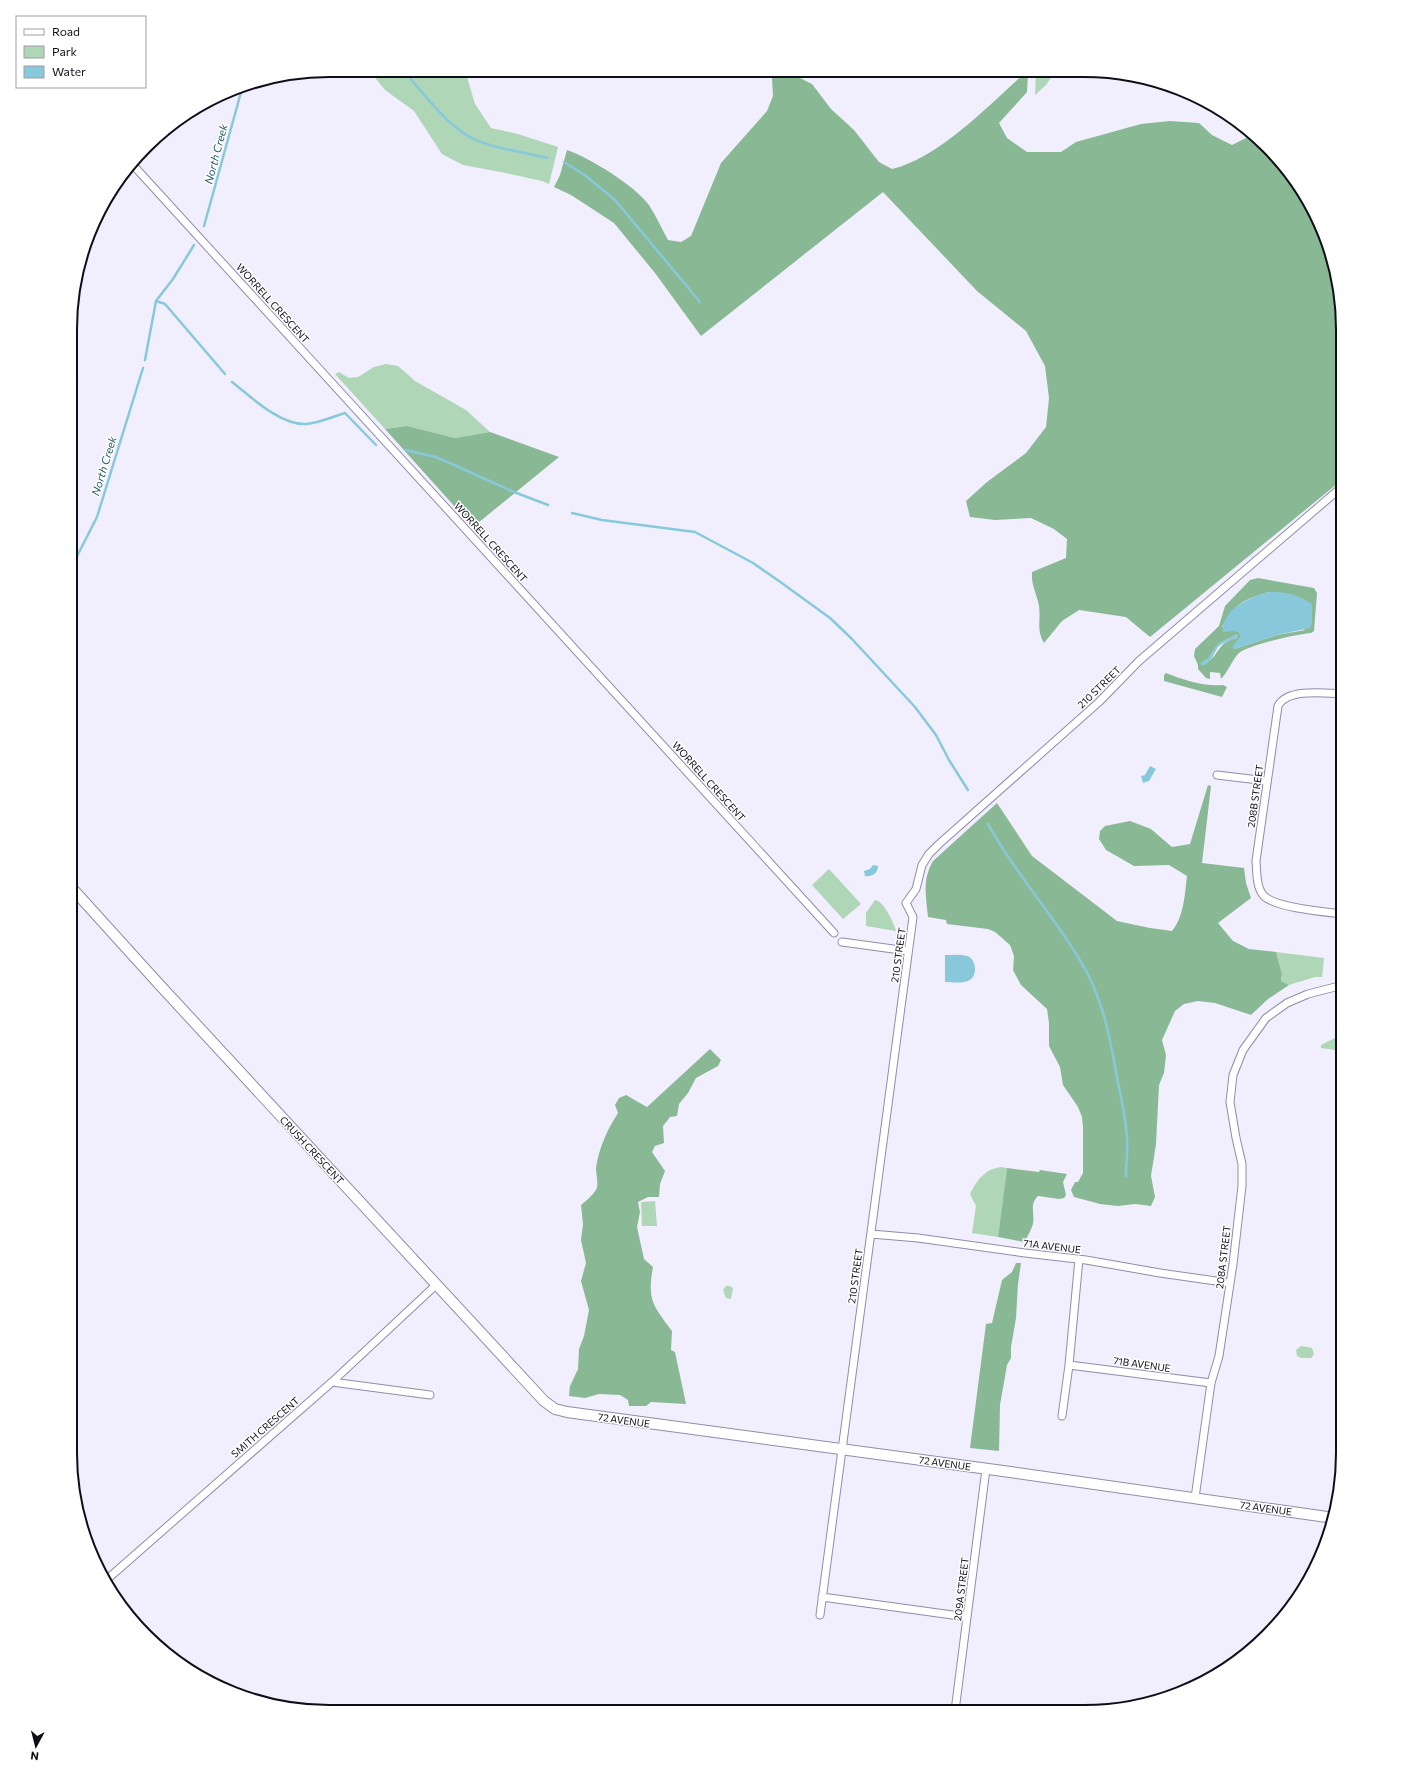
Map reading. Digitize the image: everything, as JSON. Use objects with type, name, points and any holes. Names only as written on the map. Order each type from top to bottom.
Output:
[{"type":"main road","name":"CRUSH CRESCENT","points":[[77,894],[544,1401],[555,1409]]},
{"type":"main road","name":"72 AVENUE","points":[[555,1409],[567,1412],[1327,1517]]},
{"type":"street","name":"WORRELL CRESCENT","points":[[135,168],[834,933]]},
{"type":"street","name":"210 STREET","points":[[820,1615],[913,917],[906,903],[916,889],[922,865],[929,854],[1099,702],[1139,662],[1336,492]]},
{"type":"street","name":"208B STREET","points":[[1336,694],[1317,693],[1292,695],[1282,699],[1276,710],[1256,861],[1258,883],[1264,896],[1277,903],[1336,913]]},
{"type":"street","points":[[1217,775],[1267,781]]},
{"type":"street","points":[[842,942],[908,951]]},
{"type":"street","name":"208A STREET","points":[[1194,1498],[1211,1383],[1219,1356],[1242,1186],[1242,1164],[1230,1102],[1233,1075],[1243,1050],[1260,1025],[1277,1010],[1308,994],[1336,987]]},
{"type":"street","name":"71A AVENUE","points":[[871,1234],[918,1238],[1079,1259],[1230,1283]]},
{"type":"street","points":[[1062,1416],[1069,1365],[1079,1259]]},
{"type":"street","name":"SMITH CRESCENT","points":[[110,1577],[332,1382],[436,1284]]},
{"type":"street","name":"71B AVENUE","points":[[1069,1365],[1211,1383]]},
{"type":"street","points":[[332,1382],[430,1395]]},
{"type":"street","name":"209A STREET","points":[[956,1705],[986,1469]]},
{"type":"street","points":[[822,1597],[967,1617]]},
{"type":"green space","points":[[375,77],[467,77],[475,104],[491,128],[518,134],[558,147],[549,184],[506,173],[463,165],[442,154],[414,111],[385,90]]},
{"type":"green space","points":[[798,77],[812,84],[831,109],[854,130],[879,162],[892,169],[910,163],[928,154],[946,142],[980,114],[1021,77],[1028,77],[1027,92],[999,123],[1007,138],[1027,152],[1061,152],[1076,142],[1141,124],[1170,121],[1199,123],[1212,135],[1232,145],[1248,137],[1274,163],[1294,189],[1310,217],[1323,248],[1334,296],[1336,329],[1336,485],[1150,637],[1126,617],[1079,610],[1062,621],[1044,643],[1040,633],[1039,606],[1033,585],[1032,572],[1066,558],[1067,539],[1054,529],[1031,518],[995,520],[970,517],[966,501],[987,482],[1026,453],[1046,427],[1049,398],[1045,366],[1026,331],[977,291],[883,192],[701,336],[655,273],[614,223],[571,195],[554,187],[560,175],[567,150],[577,154],[611,173],[633,189],[649,205],[668,240],[681,242],[691,236],[721,163],[767,111],[773,96],[772,78]]},
{"type":"green space","points":[[1036,77],[1052,77],[1046,85],[1035,95]]},
{"type":"green space","points":[[386,364],[398,366],[415,381],[466,410],[490,432],[455,438],[407,426],[385,429],[335,374],[339,372],[349,378],[358,377],[374,367]]},
{"type":"green space","points":[[407,426],[455,438],[490,432],[559,457],[473,527],[385,429]]},
{"type":"green space","points":[[1258,578],[1314,588],[1317,593],[1314,631],[1311,633],[1273,640],[1244,650],[1239,653],[1221,679],[1220,673],[1210,672],[1210,679],[1206,678],[1198,669],[1194,656],[1195,649],[1219,626],[1225,606],[1250,580]],"holes":[[[1269,592],[1305,630],[1277,635],[1234,649],[1241,636],[1239,632],[1222,627],[1226,619],[1236,607],[1246,600]],[[1237,634],[1237,638],[1223,644],[1206,664],[1201,665],[1202,662],[1208,659],[1218,644]]]},
{"type":"green space","points":[[1166,673],[1194,682],[1209,685],[1223,685],[1227,687],[1222,697],[1164,681],[1164,675]]},
{"type":"green space","points":[[1208,785],[1211,786],[1202,863],[1244,868],[1246,883],[1251,898],[1218,923],[1233,941],[1249,949],[1276,952],[1282,974],[1281,981],[1289,985],[1268,999],[1251,1015],[1215,1003],[1198,1001],[1184,1004],[1175,1011],[1162,1040],[1166,1055],[1164,1073],[1159,1085],[1156,1144],[1151,1176],[1155,1197],[1151,1206],[1135,1204],[1118,1206],[1100,1204],[1074,1197],[1071,1190],[1075,1182],[1078,1182],[1083,1173],[1082,1117],[1078,1107],[1063,1085],[1060,1067],[1049,1046],[1049,1023],[1047,1009],[1021,985],[1013,970],[1014,956],[1010,945],[995,932],[988,929],[947,924],[946,920],[928,917],[926,896],[927,875],[933,861],[997,803],[1032,856],[1117,921],[1172,931],[1181,912],[1185,897],[1187,876],[1169,865],[1134,866],[1106,850],[1099,839],[1100,831],[1105,826],[1130,821],[1151,829],[1172,847],[1190,844]]},
{"type":"green space","points":[[829,869],[861,904],[843,919],[812,885]]},
{"type":"green space","points":[[875,900],[882,904],[885,908],[896,931],[866,926],[866,913]]},
{"type":"green space","points":[[1276,952],[1324,958],[1322,977],[1315,977],[1289,985],[1281,981],[1282,974]]},
{"type":"green space","points":[[1336,1038],[1336,1050],[1321,1048],[1321,1045]]},
{"type":"green space","points":[[710,1049],[721,1060],[718,1066],[696,1078],[688,1093],[679,1104],[677,1116],[670,1117],[663,1126],[664,1143],[655,1146],[652,1152],[665,1171],[660,1184],[659,1197],[648,1197],[638,1202],[640,1212],[637,1227],[644,1259],[653,1267],[651,1278],[651,1295],[660,1315],[672,1331],[671,1350],[675,1352],[686,1404],[651,1402],[646,1406],[629,1406],[628,1400],[620,1395],[599,1394],[585,1398],[569,1396],[570,1386],[578,1369],[579,1349],[584,1336],[589,1310],[581,1281],[586,1263],[581,1240],[583,1224],[581,1205],[597,1188],[597,1161],[604,1139],[618,1113],[615,1105],[619,1098],[626,1095],[647,1107]]},
{"type":"green space","points":[[1001,1167],[1007,1168],[998,1237],[972,1233],[976,1206],[970,1194],[982,1176],[990,1170]]},
{"type":"green space","points":[[1007,1168],[1039,1172],[1040,1170],[1067,1174],[1063,1182],[1066,1195],[1064,1198],[1059,1199],[1038,1196],[1035,1199],[1033,1206],[1033,1224],[1024,1242],[998,1237]]},
{"type":"green space","points":[[655,1201],[657,1226],[642,1226],[641,1202]]},
{"type":"green space","points":[[1016,1263],[1021,1263],[1011,1358],[1007,1365],[1000,1405],[999,1451],[970,1448],[986,1324],[992,1323],[1002,1280],[1012,1272]]},
{"type":"green space","points":[[726,1286],[733,1288],[731,1299],[726,1298],[723,1290]]},
{"type":"green space","points":[[1301,1346],[1312,1348],[1314,1354],[1311,1358],[1301,1358],[1297,1356],[1296,1350]]},
{"type":"water","points":[[1269,592],[1292,594],[1312,604],[1312,623],[1310,628],[1277,635],[1234,649],[1232,647],[1241,636],[1239,632],[1223,632],[1225,620],[1238,605]]},
{"type":"water","points":[[1237,634],[1239,636],[1220,645],[1209,661],[1204,665],[1201,665],[1202,662],[1208,659],[1218,644]]},
{"type":"water","points":[[1150,766],[1156,769],[1149,781],[1143,783],[1141,776],[1145,775]]},
{"type":"water","points":[[873,865],[878,866],[877,871],[870,876],[865,876],[864,871],[870,869]]},
{"type":"water","points":[[945,955],[962,955],[970,957],[975,967],[973,978],[964,982],[945,982]]},
{"type":"waterway","points":[[409,77],[441,114],[468,136],[496,147],[547,158]]},
{"type":"waterway","name":"North Creek","points":[[204,226],[241,93]]},
{"type":"waterway","points":[[564,162],[586,176],[615,200],[700,302]]},
{"type":"waterway","name":"North Creek","points":[[145,360],[156,301],[173,279],[194,245]]},
{"type":"waterway","points":[[156,301],[165,304],[225,374]]},
{"type":"waterway","name":"North Creek","points":[[77,556],[97,517],[143,368]]},
{"type":"waterway","points":[[232,382],[266,409],[286,420],[296,423],[306,424],[326,420],[345,413],[376,445]]},
{"type":"waterway","points":[[405,450],[436,457],[514,492],[548,505]]},
{"type":"waterway","points":[[572,513],[602,520],[695,532],[753,563],[779,581],[830,618],[851,638],[915,707],[936,735],[949,760],[968,790]]},
{"type":"waterway","points":[[988,824],[998,842],[1070,944],[1089,976],[1101,1005],[1109,1036],[1124,1111],[1127,1144],[1126,1176]]}]
